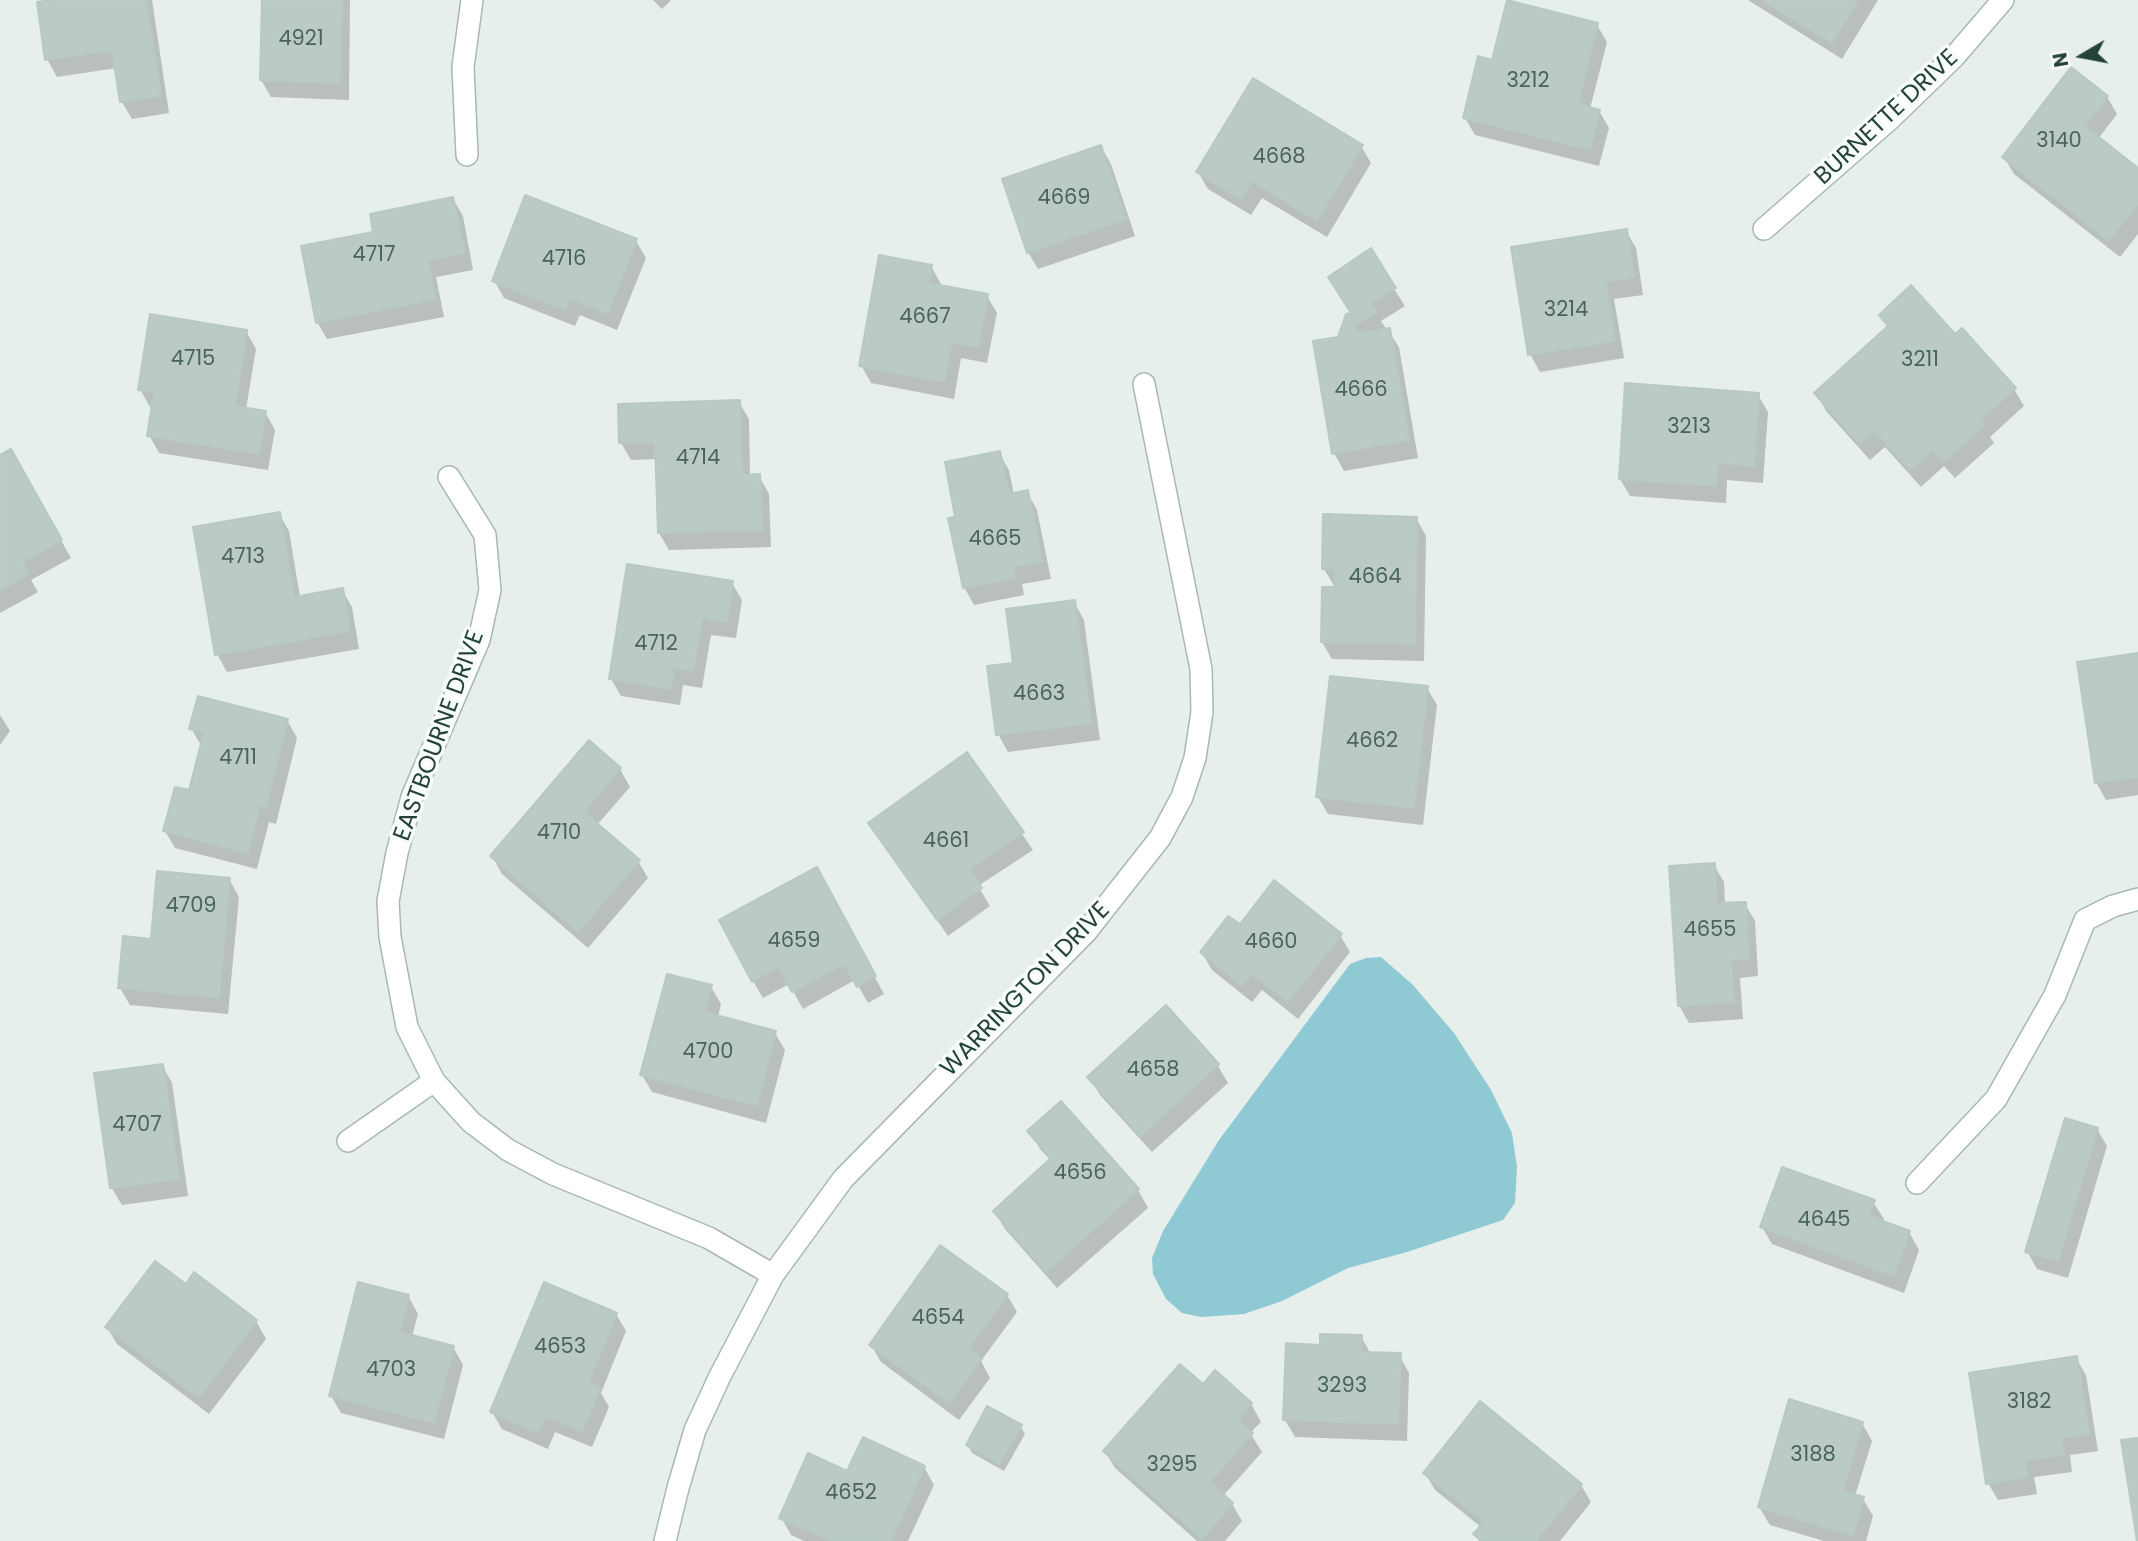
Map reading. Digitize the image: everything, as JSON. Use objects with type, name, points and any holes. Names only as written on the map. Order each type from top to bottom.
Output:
[{"type":"street","points":[[467,155],[464,66],[472,0]]},
{"type":"street","name":"BURNETTE DRIVE","points":[[1764,229],[1891,118],[1954,57],[2003,0]]},
{"type":"street","name":"WARRINGTON DRIVE","points":[[665,1541],[695,1430],[773,1275],[843,1179],[1086,932],[1160,838],[1182,797],[1195,758],[1202,712],[1201,669],[1144,384]]},
{"type":"street","name":"EASTBOURNE DRIVE","points":[[449,477],[485,535],[490,590],[479,640],[412,797],[397,853],[388,901],[390,937],[407,1027],[433,1081],[471,1122],[508,1150],[553,1174],[709,1238],[773,1275]]},
{"type":"street","points":[[1917,1183],[1996,1099],[2055,995],[2085,920],[2113,906],[2138,900]]},
{"type":"street","points":[[348,1141],[433,1081]]},
{"type":"water","points":[[1381,957],[1413,985],[1454,1033],[1491,1090],[1512,1133],[1517,1167],[1515,1203],[1503,1220],[1407,1252],[1348,1268],[1282,1301],[1244,1314],[1201,1317],[1182,1313],[1166,1299],[1153,1274],[1152,1258],[1163,1231],[1219,1140],[1350,964],[1366,958]]},
{"type":"building","points":[[146,0],[161,96],[120,102],[112,50],[45,60],[37,2]]},
{"type":"building","points":[[262,0],[342,0],[340,83],[260,80]]},
{"type":"building","points":[[1507,0],[1598,23],[1578,104],[1600,110],[1590,150],[1463,118],[1478,56],[1492,60]]},
{"type":"building","points":[[1761,0],[1858,0],[1832,43]]},
{"type":"building","points":[[2071,67],[2108,96],[2085,126],[2138,168],[2138,204],[2109,241],[2002,157]]},
{"type":"building","points":[[1253,78],[1363,145],[1317,221],[1252,181],[1241,199],[1196,172]]},
{"type":"building","points":[[1101,145],[1126,219],[1027,253],[1002,179]]},
{"type":"building","points":[[525,195],[637,239],[608,314],[570,299],[565,310],[492,281]]},
{"type":"building","points":[[453,197],[465,253],[428,260],[435,299],[316,323],[301,246],[373,232],[370,214]]},
{"type":"building","points":[[1627,229],[1634,277],[1606,282],[1615,341],[1528,355],[1511,247]]},
{"type":"building","points":[[1371,248],[1396,288],[1371,303],[1377,312],[1355,325],[1357,333],[1390,328],[1409,440],[1332,454],[1313,341],[1338,337],[1346,314],[1351,313],[1328,277]]},
{"type":"building","points":[[879,255],[932,265],[929,283],[988,294],[978,347],[952,342],[944,382],[859,366]]},
{"type":"building","points":[[1911,285],[1955,334],[1962,328],[2016,388],[1981,419],[1985,425],[1944,462],[1933,450],[1910,470],[1874,431],[1860,444],[1814,393],[1888,326],[1879,315]]},
{"type":"building","points":[[150,314],[247,330],[235,406],[266,411],[259,454],[147,436],[154,392],[138,390]]},
{"type":"building","points":[[1625,383],[1759,393],[1754,466],[1718,463],[1716,486],[1619,479]]},
{"type":"building","points":[[740,400],[742,475],[760,474],[762,530],[658,533],[655,442],[619,443],[618,404]]},
{"type":"building","points":[[11,449],[62,540],[23,562],[29,574],[0,591],[0,455]]},
{"type":"building","points":[[1000,451],[1009,494],[1028,490],[1042,561],[1013,567],[1015,578],[963,588],[948,518],[955,517],[945,462]]},
{"type":"building","points":[[280,512],[294,597],[343,588],[350,631],[215,655],[193,527]]},
{"type":"building","points":[[1323,514],[1417,517],[1415,644],[1321,642],[1322,587],[1335,587],[1335,570],[1322,569]]},
{"type":"building","points":[[627,564],[733,581],[727,622],[702,618],[693,671],[674,668],[671,689],[609,679]]},
{"type":"building","points":[[1075,600],[1091,723],[996,735],[987,666],[1013,663],[1006,609]]},
{"type":"building","points":[[2138,653],[2138,777],[2095,783],[2077,662]]},
{"type":"building","points":[[1330,676],[1428,686],[1414,808],[1316,797]]},
{"type":"building","points":[[198,696],[288,719],[266,807],[260,805],[248,853],[163,831],[175,787],[189,790],[204,732],[189,729]]},
{"type":"building","points":[[589,740],[621,768],[584,812],[640,860],[578,932],[490,856]]},
{"type":"building","points":[[967,752],[1024,832],[969,869],[982,888],[937,920],[868,823]]},
{"type":"building","points":[[1715,863],[1717,903],[1746,902],[1749,959],[1731,960],[1734,1002],[1678,1006],[1669,866]]},
{"type":"building","points":[[817,867],[876,976],[857,987],[844,964],[792,992],[778,967],[752,982],[719,920]]},
{"type":"building","points":[[157,871],[230,878],[219,998],[118,988],[123,936],[151,939]]},
{"type":"building","points":[[1274,880],[1342,934],[1288,1002],[1252,974],[1242,986],[1200,952],[1228,916],[1240,924]]},
{"type":"building","points":[[667,974],[712,985],[705,1012],[776,1031],[757,1106],[640,1075]]},
{"type":"building","points":[[1166,1005],[1219,1064],[1141,1136],[1087,1077]]},
{"type":"building","points":[[163,1064],[179,1179],[110,1188],[94,1073]]},
{"type":"building","points":[[1061,1101],[1139,1189],[1046,1272],[993,1211],[1051,1158],[1027,1131]]},
{"type":"building","points":[[2065,1118],[2098,1128],[2058,1261],[2025,1252]]},
{"type":"building","points":[[1782,1167],[1875,1200],[1869,1216],[1910,1231],[1894,1276],[1760,1227]]},
{"type":"building","points":[[940,1245],[1008,1294],[968,1349],[982,1359],[949,1403],[869,1345]]},
{"type":"building","points":[[155,1261],[186,1284],[194,1272],[257,1320],[199,1398],[105,1327]]},
{"type":"building","points":[[358,1282],[409,1295],[400,1332],[454,1346],[434,1423],[329,1396]]},
{"type":"building","points":[[544,1282],[617,1313],[588,1383],[600,1388],[582,1431],[545,1416],[538,1433],[490,1412]]},
{"type":"building","points":[[1320,1334],[1362,1335],[1361,1352],[1401,1353],[1398,1424],[1283,1420],[1286,1343],[1320,1345]]},
{"type":"building","points":[[2077,1356],[2089,1434],[2061,1438],[2064,1455],[2025,1460],[2028,1477],[1986,1484],[1969,1373]]},
{"type":"building","points":[[1180,1364],[1203,1384],[1215,1370],[1252,1403],[1238,1420],[1253,1433],[1210,1482],[1233,1503],[1202,1539],[1103,1451]]},
{"type":"building","points":[[1789,1399],[1863,1422],[1843,1491],[1864,1497],[1853,1536],[1758,1507]]},
{"type":"building","points":[[1480,1401],[1582,1484],[1536,1541],[1482,1541],[1473,1534],[1484,1522],[1423,1473]]},
{"type":"building","points":[[987,1406],[1022,1425],[999,1464],[966,1445]]},
{"type":"building","points":[[863,1437],[925,1466],[891,1541],[830,1541],[779,1518],[808,1453],[847,1471]]},
{"type":"building","points":[[2138,1438],[2138,1541],[2137,1541],[2121,1440]]}]
